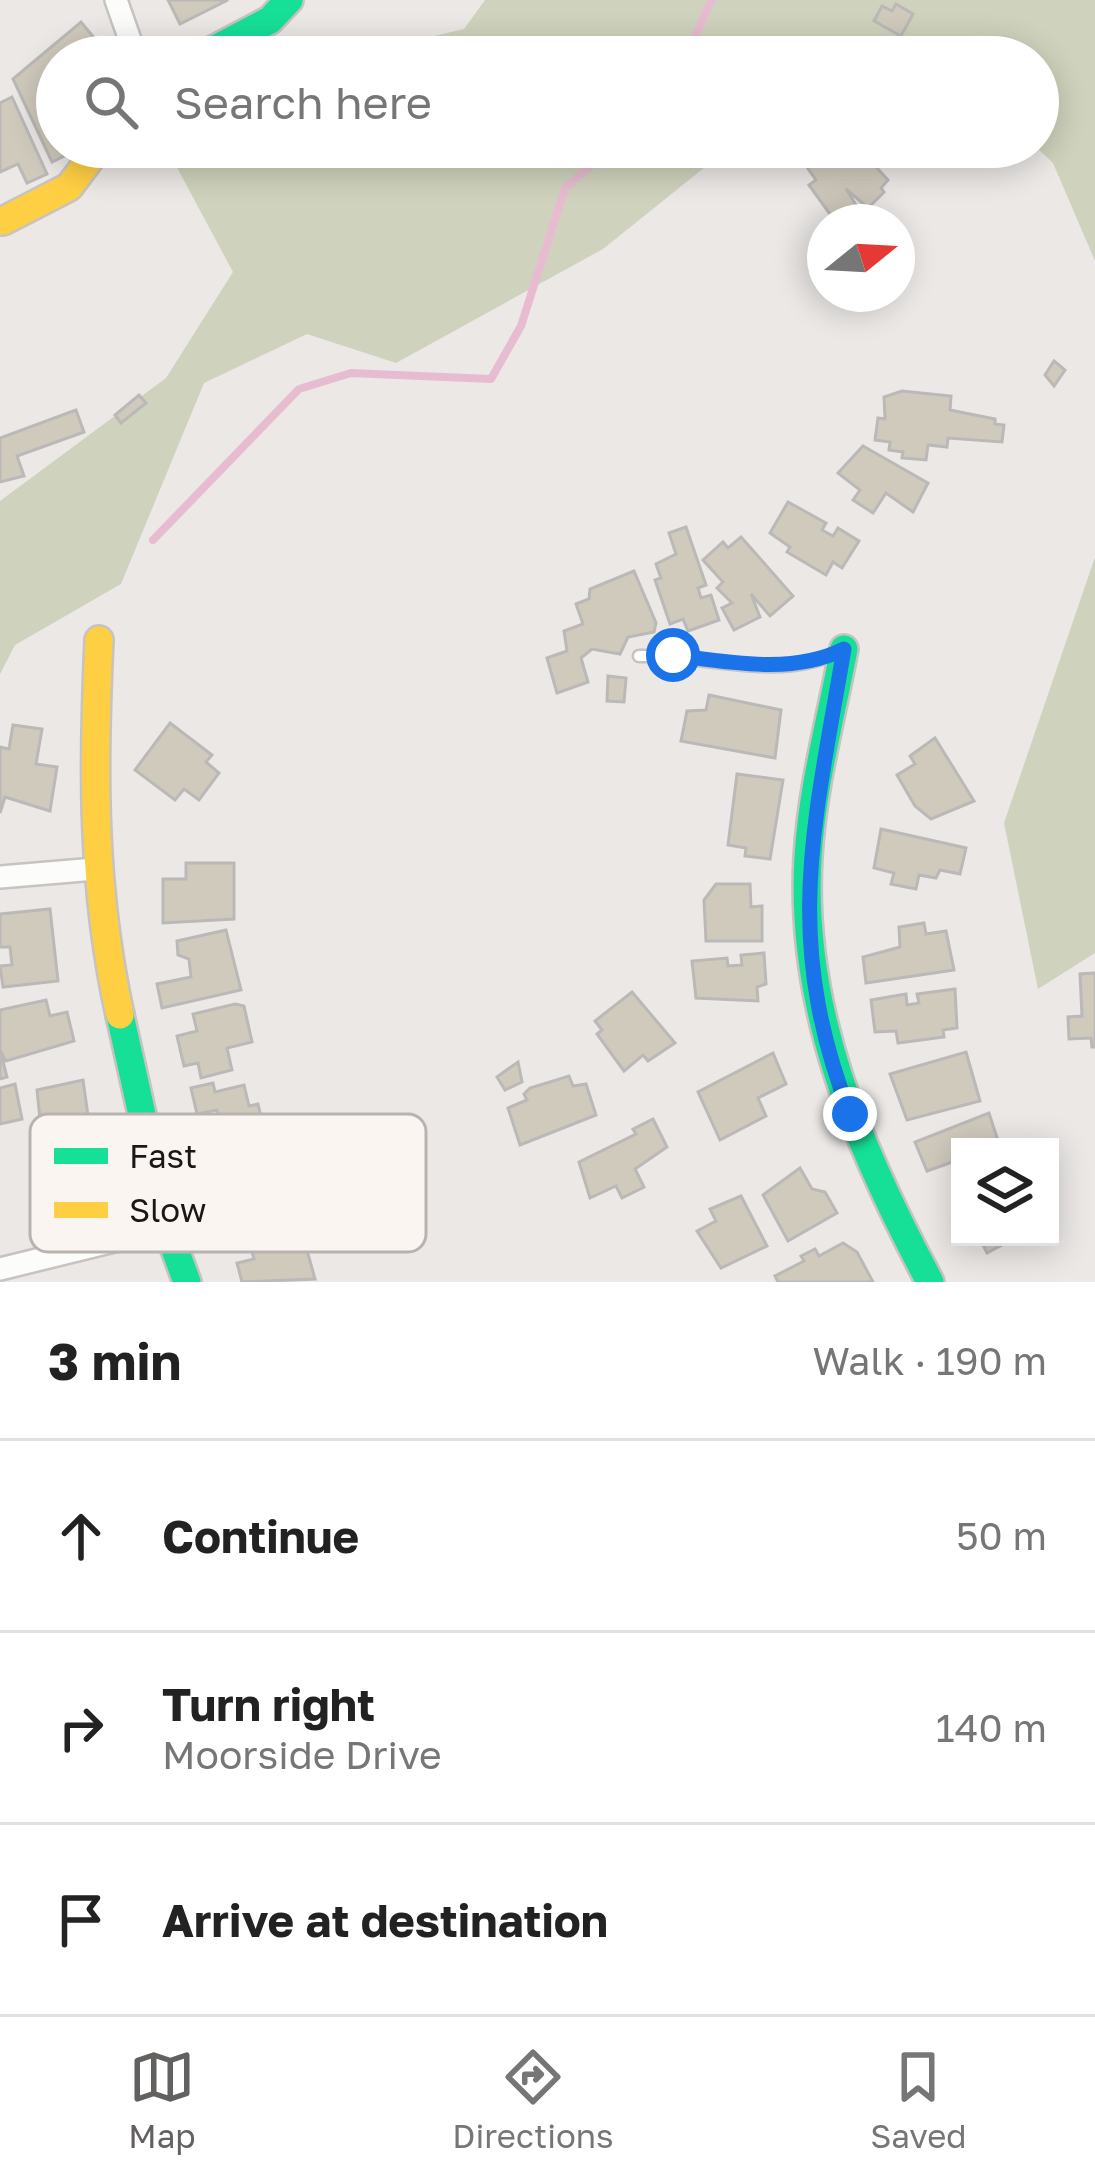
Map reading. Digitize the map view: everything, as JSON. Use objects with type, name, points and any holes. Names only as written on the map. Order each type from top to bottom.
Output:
[{"type":"street","points":[[116,0],[129,36]]},
{"type":"street","points":[[240,36],[270,20],[289,0]]},
{"type":"street","points":[[3,221],[69,187],[83,168]]},
{"type":"street","points":[[99,640],[92,789],[95,869],[142,1114]]},
{"type":"street","points":[[844,649],[808,856],[809,966],[836,1078],[882,1194],[930,1282]]},
{"type":"street","points":[[0,877],[95,869]]},
{"type":"street","points":[[0,1269],[69,1252]]},
{"type":"street","points":[[176,1252],[187,1282]]},
{"type":"lane","points":[[639,656],[777,665],[817,662],[844,649]]},
{"type":"green space","points":[[485,0],[1095,0],[1095,261],[1055,168],[1059,168],[1059,36],[434,36],[464,29]]},
{"type":"green space","points":[[177,168],[704,168],[603,249],[396,363],[307,334],[204,383],[121,584],[15,645],[0,674],[0,501],[166,378],[233,272]]},
{"type":"green space","points":[[1095,557],[1095,953],[1038,989],[1004,823]]},
{"type":"building","points":[[168,0],[228,0],[180,24]]},
{"type":"building","points":[[896,4],[913,14],[901,36],[874,21],[882,6],[892,11]]},
{"type":"building","points":[[81,22],[93,36],[64,36]]},
{"type":"building","points":[[36,60],[36,128],[13,79]]},
{"type":"building","points":[[12,97],[36,150],[36,168],[44,168],[47,174],[27,183],[18,164],[0,172],[0,103]]},
{"type":"building","points":[[808,168],[877,168],[888,180],[872,204],[863,204],[846,189],[855,204],[823,204],[809,185],[816,180]]},
{"type":"building","points":[[1054,361],[1065,370],[1054,386],[1045,375]]},
{"type":"building","points":[[902,391],[951,396],[950,410],[1004,425],[1002,442],[948,438],[947,447],[928,445],[926,460],[902,458],[903,452],[889,450],[890,442],[875,440],[878,418],[885,419],[884,397]]},
{"type":"building","points":[[139,395],[146,403],[121,423],[115,415]]},
{"type":"building","points":[[76,410],[84,432],[17,456],[24,476],[0,482],[0,438]]},
{"type":"building","points":[[863,446],[928,483],[913,512],[886,493],[873,513],[853,500],[860,490],[838,473]]},
{"type":"building","points":[[788,502],[826,523],[822,530],[833,536],[838,528],[859,541],[842,568],[833,562],[826,575],[787,552],[790,547],[770,533]]},
{"type":"building","points":[[686,527],[706,585],[698,588],[701,598],[711,595],[719,620],[688,631],[683,619],[670,624],[655,580],[661,578],[656,564],[676,554],[669,533]]},
{"type":"building","points":[[741,537],[793,596],[770,616],[751,594],[760,617],[734,630],[722,608],[732,603],[717,588],[723,582],[703,560],[723,542],[728,548]]},
{"type":"building","points":[[634,571],[656,623],[654,632],[628,637],[620,654],[592,649],[581,658],[588,682],[557,693],[547,658],[567,651],[564,631],[583,624],[576,604],[589,599],[590,589]]},
{"type":"building","points":[[608,676],[626,678],[624,702],[607,701]]},
{"type":"building","points":[[709,695],[781,710],[775,758],[681,741],[687,711],[706,710]]},
{"type":"building","points":[[170,723],[212,755],[206,762],[219,773],[199,800],[184,789],[175,800],[135,770]]},
{"type":"building","points":[[13,725],[42,729],[36,764],[57,767],[50,811],[5,797],[0,813],[0,747],[9,749]]},
{"type":"building","points":[[935,738],[974,801],[931,819],[915,806],[897,775],[915,764],[910,756]]},
{"type":"building","points":[[737,774],[783,780],[770,859],[745,856],[746,848],[728,845]]},
{"type":"building","points":[[881,829],[966,848],[960,874],[940,870],[936,878],[919,875],[916,889],[891,884],[894,873],[874,868]]},
{"type":"building","points":[[186,863],[234,863],[234,919],[163,923],[163,879],[186,879]]},
{"type":"building","points":[[716,884],[750,884],[751,907],[762,906],[762,941],[706,941],[704,900]]},
{"type":"building","points":[[50,909],[58,981],[3,987],[0,966],[12,965],[10,947],[0,947],[0,914]]},
{"type":"building","points":[[924,923],[926,934],[946,931],[954,970],[866,983],[863,957],[900,947],[899,927]]},
{"type":"building","points":[[226,930],[241,990],[162,1008],[157,984],[191,977],[189,959],[178,955],[177,941]]},
{"type":"building","points":[[764,953],[766,984],[757,987],[758,1001],[696,998],[692,961],[727,958],[728,966],[742,965],[741,955]]},
{"type":"building","points":[[1095,973],[1092,1047],[1091,1038],[1069,1039],[1068,1017],[1082,1016],[1080,974]]},
{"type":"building","points":[[955,989],[957,1028],[943,1030],[944,1037],[898,1043],[896,1031],[875,1032],[871,1000],[906,994],[907,1005],[919,1003],[917,994]]},
{"type":"building","points":[[632,992],[675,1043],[648,1061],[643,1055],[624,1071],[597,1034],[602,1030],[595,1021]]},
{"type":"building","points":[[46,1000],[50,1016],[67,1012],[74,1041],[6,1061],[0,1050],[0,1010]]},
{"type":"building","points":[[244,1006],[252,1042],[227,1048],[232,1070],[201,1078],[198,1063],[184,1066],[177,1036],[197,1031],[193,1014]]},
{"type":"building","points":[[0,1050],[7,1077],[0,1079]]},
{"type":"building","points":[[966,1052],[980,1101],[907,1120],[890,1074]]},
{"type":"building","points":[[773,1053],[786,1084],[758,1098],[766,1116],[720,1140],[698,1092]]},
{"type":"building","points":[[518,1062],[522,1082],[505,1090],[497,1077]]},
{"type":"building","points":[[569,1076],[573,1086],[586,1084],[596,1115],[520,1145],[508,1108],[527,1100],[524,1094],[530,1088]]},
{"type":"building","points":[[83,1080],[88,1114],[39,1114],[37,1090]]},
{"type":"building","points":[[213,1083],[215,1092],[244,1085],[249,1106],[258,1104],[260,1114],[218,1114],[217,1110],[197,1114],[191,1088]]},
{"type":"building","points":[[15,1084],[22,1119],[0,1124],[0,1088]]},
{"type":"building","points":[[989,1113],[997,1138],[951,1138],[951,1162],[927,1171],[915,1142]]},
{"type":"building","points":[[653,1119],[667,1147],[635,1169],[644,1187],[622,1198],[616,1186],[590,1198],[579,1162],[636,1134],[633,1129]]},
{"type":"building","points":[[800,1168],[812,1189],[825,1192],[837,1213],[788,1241],[763,1195]]},
{"type":"building","points":[[741,1196],[767,1246],[721,1268],[697,1231],[716,1221],[710,1209]]},
{"type":"building","points":[[843,1243],[857,1252],[873,1282],[778,1282],[775,1276],[804,1261],[801,1256],[815,1249],[819,1256]]},
{"type":"building","points":[[252,1252],[308,1252],[315,1279],[242,1282],[237,1263],[254,1259]]},
{"type":"waterway","points":[[696,36],[711,0]]},
{"type":"waterway","points":[[153,540],[299,389],[351,373],[491,379],[521,326],[565,188],[588,168]]},
{"type":"traffic: fast","points":[[240,36],[270,20],[289,0]]},
{"type":"traffic: fast","points":[[844,649],[810,831],[808,914],[813,970],[824,1024],[858,1130],[930,1282]]},
{"type":"traffic: fast","points":[[120,1015],[142,1114]]},
{"type":"traffic: fast","points":[[176,1252],[187,1282]]},
{"type":"traffic: slow","points":[[3,221],[69,187],[83,168]]},
{"type":"traffic: slow","points":[[99,640],[99,875],[120,1015]]},
{"type":"route","points":[[673,655],[777,665],[817,662],[844,649],[808,856],[809,966],[829,1060],[850,1114]]}]
